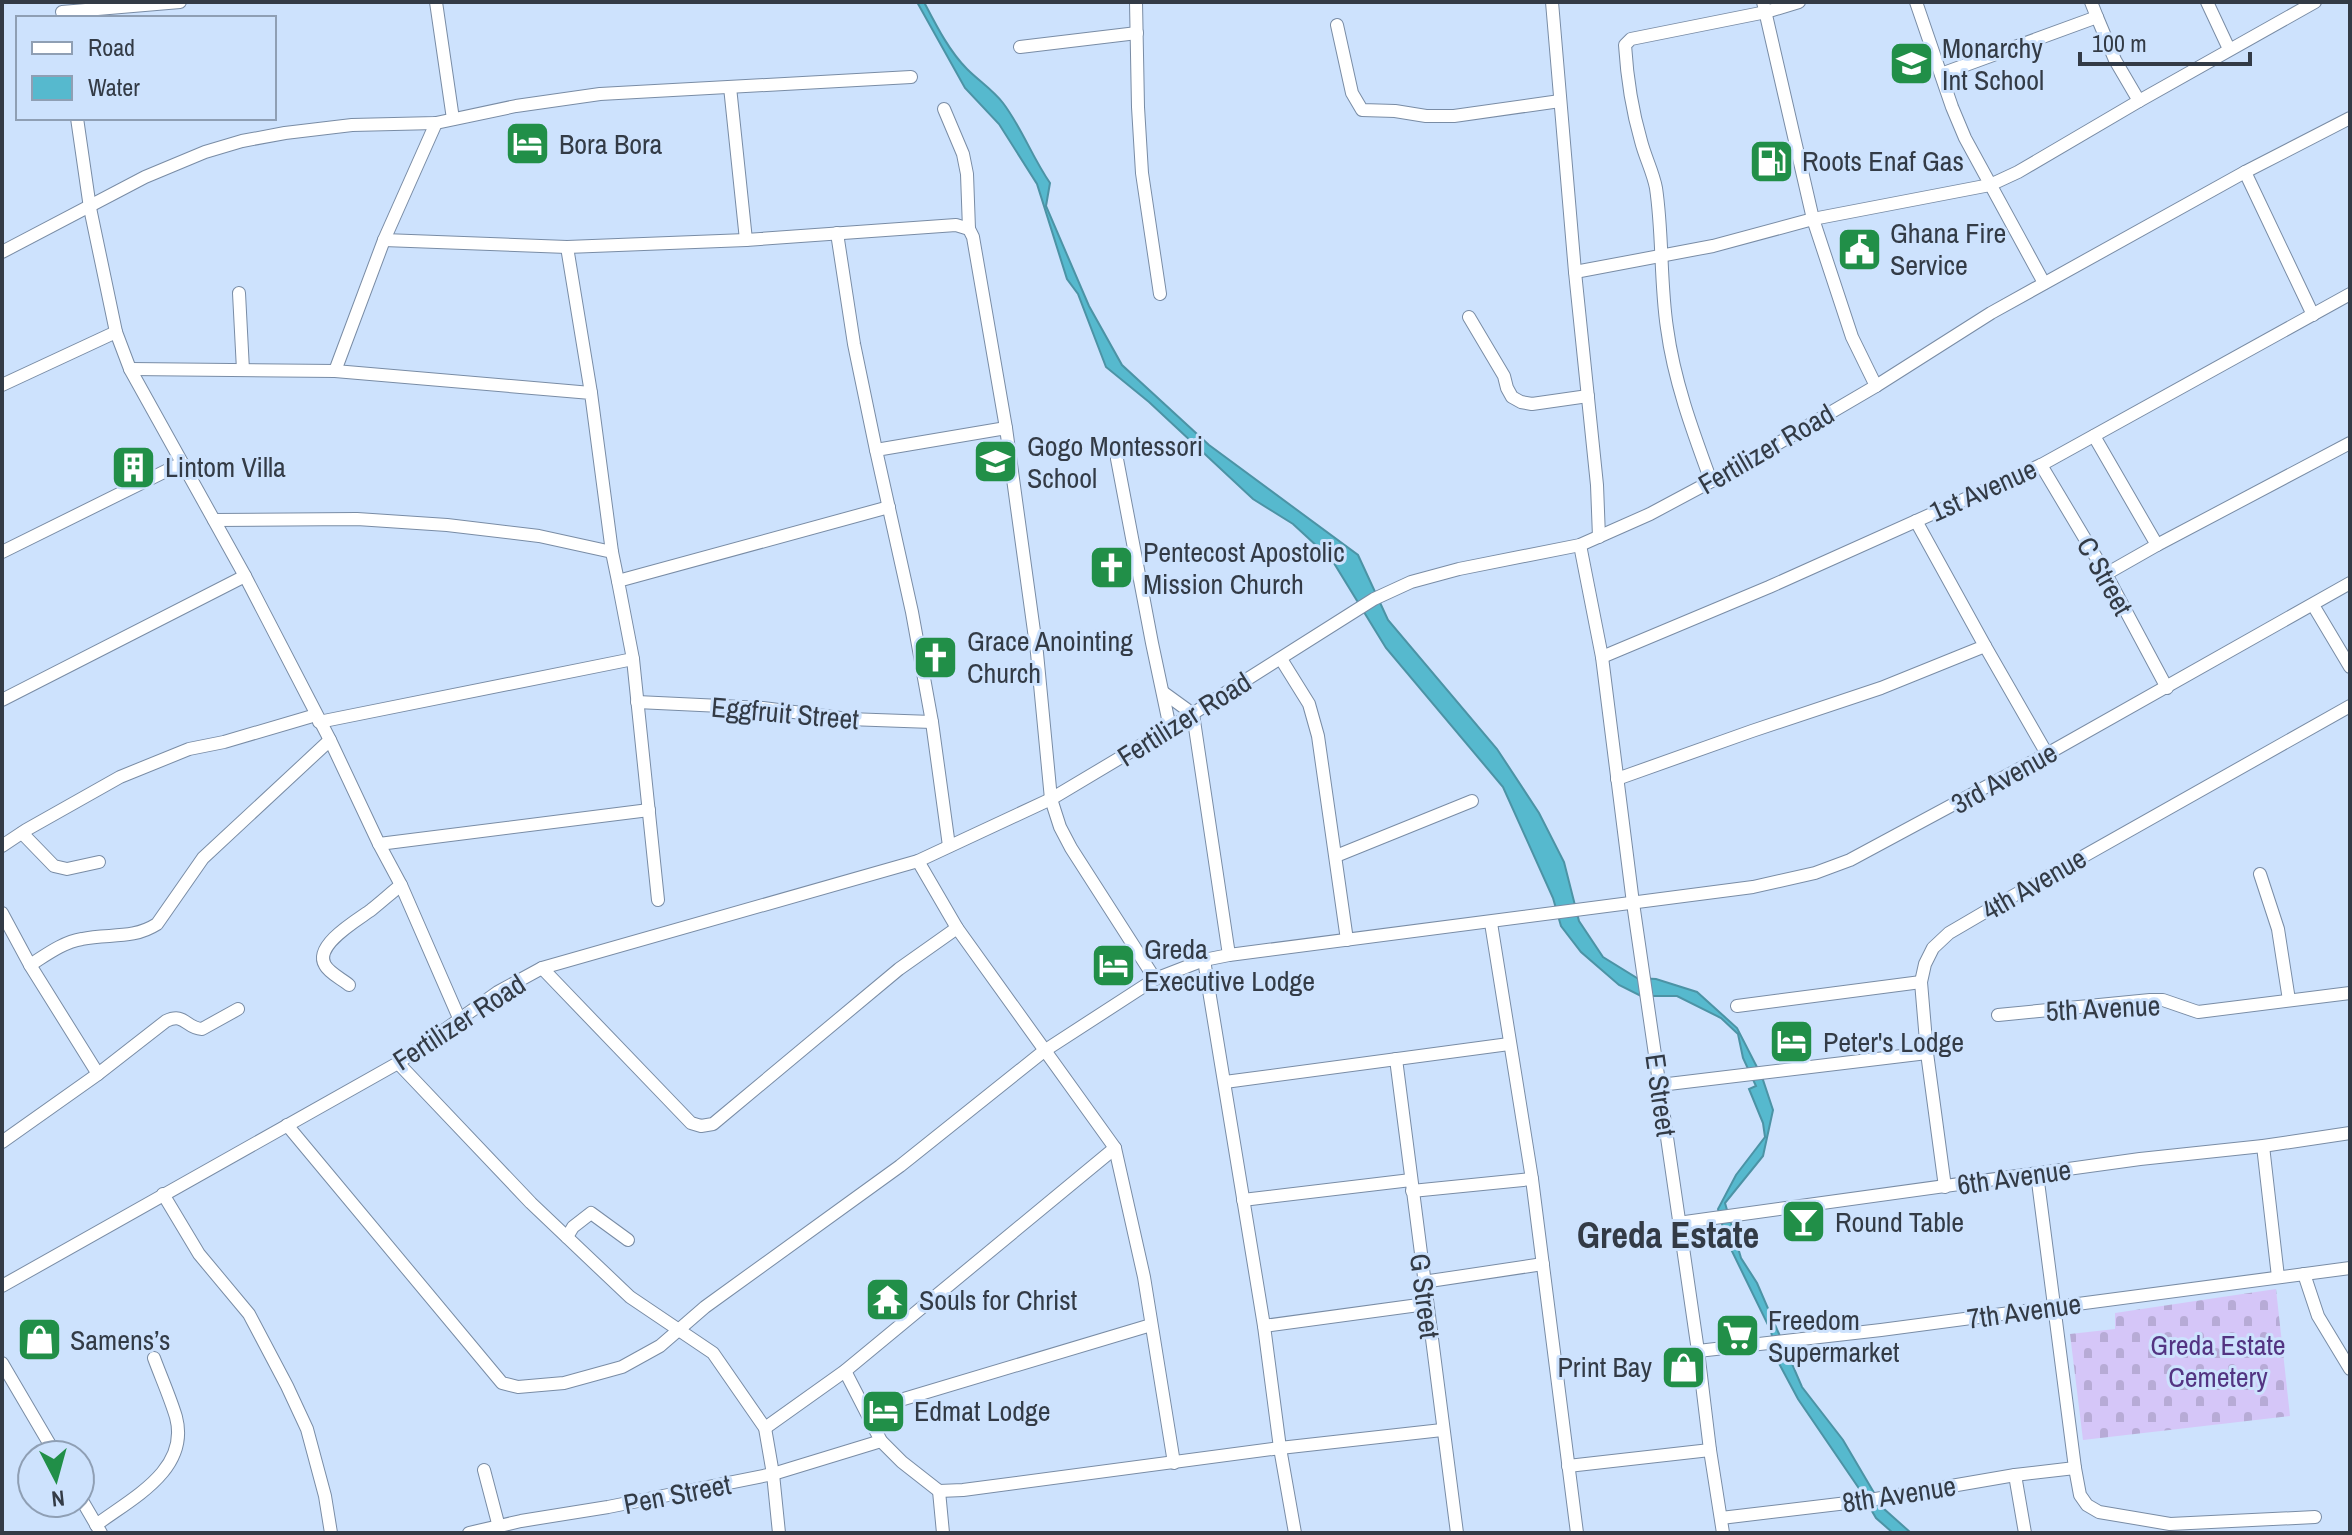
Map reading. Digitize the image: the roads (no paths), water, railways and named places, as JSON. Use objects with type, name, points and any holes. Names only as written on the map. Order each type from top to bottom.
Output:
[{"type":"street","points":[[62,11],[180,2]]},
{"type":"street","points":[[436,2],[453,119]]},
{"type":"street","points":[[1136,2],[1142,173],[1160,294]]},
{"type":"street","points":[[1552,2],[1597,485],[1599,537]]},
{"type":"street","points":[[1711,481],[1688,418],[1667,333],[1656,186],[1640,141],[1626,69],[1625,45],[1631,39],[1764,7],[1799,2]]},
{"type":"street","points":[[1916,2],[1965,138],[2044,283]]},
{"type":"street","points":[[2091,2],[2115,60],[2139,101]]},
{"type":"street","points":[[2207,2],[2229,49]]},
{"type":"street","points":[[1575,272],[1713,246],[1813,219],[1990,185],[2018,172],[2315,2]]},
{"type":"street","points":[[1764,7],[1813,219],[1852,337],[1876,386]]},
{"type":"street","points":[[1941,74],[2097,17]]},
{"type":"street","points":[[1337,25],[1352,93],[1362,110],[1454,116],[1560,101]]},
{"type":"street","points":[[1020,47],[1137,33]]},
{"type":"street","points":[[2,252],[145,177],[205,152],[242,141],[352,125],[436,123],[516,106],[600,94],[911,77]]},
{"type":"street","points":[[730,87],[746,240]]},
{"type":"street","points":[[944,109],[963,154],[967,174],[969,229],[973,237],[1006,428],[1037,653],[1051,799],[1071,848],[1155,979]]},
{"type":"street","name":"Fertilizer Road","points":[[2,1286],[398,1063],[498,992],[542,968],[918,861],[1051,799],[1193,714],[1374,599],[1411,582],[1459,569],[1580,545],[1650,514],[1876,386],[2044,283],[2350,118]]},
{"type":"street","points":[[77,120],[90,208],[116,332],[130,369],[245,576],[330,740],[401,885],[459,1018]]},
{"type":"street","points":[[335,371],[384,240],[436,123]]},
{"type":"street","points":[[2245,172],[2313,315]]},
{"type":"street","points":[[384,240],[567,247],[746,240],[956,225],[969,229]]},
{"type":"street","points":[[837,233],[854,344],[912,612],[932,722],[949,846]]},
{"type":"street","points":[[567,247],[591,393],[612,552],[633,659],[658,900]]},
{"type":"street","points":[[239,293],[243,370]]},
{"type":"street","name":"1st Avenue","points":[[1602,657],[1755,593],[2041,465],[2350,294]]},
{"type":"street","points":[[1469,317],[1504,376],[1512,397],[1532,404],[1588,396]]},
{"type":"street","points":[[2,385],[116,332]]},
{"type":"street","points":[[130,369],[335,371],[591,393]]},
{"type":"street","points":[[876,450],[1006,428]]},
{"type":"street","points":[[2094,436],[2157,545]]},
{"type":"street","points":[[2106,574],[2350,443]]},
{"type":"street","points":[[1117,459],[1170,728]]},
{"type":"street","points":[[2,552],[182,463]]},
{"type":"street","name":"C Street","points":[[2041,465],[2106,574],[2167,688]]},
{"type":"street","points":[[618,581],[889,507]]},
{"type":"street","points":[[214,520],[357,519],[447,525],[539,536],[612,552]]},
{"type":"street","points":[[1916,521],[2047,754]]},
{"type":"street","name":"E Street","points":[[1580,545],[1602,657],[1633,903],[1723,1533]]},
{"type":"street","points":[[2,700],[245,576]]},
{"type":"street","name":"3rd Avenue","points":[[287,1125],[502,1383],[518,1387],[564,1383],[622,1367],[660,1346],[705,1307],[900,1166],[1044,1051],[1155,979],[1204,960],[1229,955],[1753,887],[1815,873],[1864,853],[2047,754],[2350,583]]},
{"type":"street","points":[[2313,605],[2350,667]]},
{"type":"street","points":[[1617,779],[1881,688],[1985,646]]},
{"type":"street","points":[[2,846],[120,777],[189,749],[318,718],[633,659]]},
{"type":"street","points":[[1281,659],[1309,704],[1318,736],[1347,940]]},
{"type":"street","points":[[1164,693],[1193,714],[1229,955]]},
{"type":"street","name":"Eggfruit Street","points":[[637,702],[763,708],[848,719],[932,722]]},
{"type":"street","name":"4th Avenue","points":[[1945,1187],[1921,982],[1933,948],[1949,933],[2350,706]]},
{"type":"street","points":[[30,965],[73,941],[130,936],[157,924],[203,858],[330,740]]},
{"type":"street","points":[[1336,856],[1472,801]]},
{"type":"street","points":[[379,844],[649,810]]},
{"type":"street","points":[[22,833],[54,866],[67,869],[99,862]]},
{"type":"street","points":[[918,861],[957,928],[1115,1148],[1134,1226],[1174,1463]]},
{"type":"street","points":[[2260,874],[2278,929],[2289,1000]]},
{"type":"street","points":[[349,985],[325,966],[324,952],[338,932],[401,885]]},
{"type":"street","points":[[2,913],[30,965],[98,1074]]},
{"type":"street","points":[[1491,923],[1532,1179],[1577,1533]]},
{"type":"street","points":[[542,968],[691,1123],[701,1126],[713,1124],[899,969],[957,928]]},
{"type":"street","points":[[1204,960],[1295,1533]]},
{"type":"street","points":[[1737,1006],[1921,982]]},
{"type":"street","name":"5th Avenue","points":[[1998,1015],[2150,1000],[2163,1000],[2198,1012],[2350,993]]},
{"type":"street","points":[[2,1142],[166,1021],[181,1018],[190,1026],[202,1029],[238,1009]]},
{"type":"street","points":[[1225,1082],[1509,1044]]},
{"type":"street","points":[[1660,1085],[1927,1053]]},
{"type":"street","name":"G Street","points":[[1396,1059],[1457,1533]]},
{"type":"street","points":[[398,1063],[531,1203],[630,1297],[713,1353],[765,1428],[779,1533]]},
{"type":"street","name":"6th Avenue","points":[[1678,1223],[2350,1133]]},
{"type":"street","points":[[2263,1146],[2278,1277]]},
{"type":"street","points":[[765,1428],[845,1371],[1115,1148]]},
{"type":"street","points":[[2037,1174],[2075,1468],[2080,1495],[2087,1505],[2099,1512],[2170,1528],[2315,1517]]},
{"type":"street","points":[[1243,1200],[1532,1179]]},
{"type":"street","points":[[163,1194],[199,1254],[249,1314],[287,1386],[307,1429],[325,1496],[331,1533]]},
{"type":"street","points":[[567,1237],[573,1227],[591,1213],[628,1240]]},
{"type":"street","points":[[1423,1282],[1543,1264]]},
{"type":"street","name":"7th Avenue","points":[[1698,1351],[2350,1268]]},
{"type":"street","points":[[2304,1274],[2318,1316],[2350,1369]]},
{"type":"street","points":[[1264,1326],[1426,1304]]},
{"type":"street","points":[[867,1410],[1151,1325]]},
{"type":"street","points":[[98,1529],[164,1473],[175,1453],[178,1435],[176,1418],[154,1358]]},
{"type":"street","points":[[2,1363],[47,1439]]},
{"type":"street","points":[[845,1371],[881,1441],[939,1491],[1442,1430]]},
{"type":"street","name":"Pen Street","points":[[469,1533],[773,1474],[881,1441]]},
{"type":"street","points":[[1568,1466],[1710,1450]]},
{"type":"street","name":"8th Avenue","points":[[1721,1518],[1864,1501],[2075,1468]]},
{"type":"street","points":[[484,1470],[499,1527]]},
{"type":"street","points":[[2015,1475],[2025,1533]]},
{"type":"street","points":[[939,1491],[943,1533]]},
{"type":"water","points":[[917,2],[924,2],[954,54],[999,98],[1016,122],[1050,183],[1046,206],[1089,306],[1122,365],[1209,445],[1358,555],[1388,620],[1497,749],[1539,813],[1564,862],[1579,921],[1603,957],[1637,978],[1656,979],[1697,992],[1737,1028],[1762,1077],[1773,1110],[1763,1156],[1725,1203],[1741,1258],[1757,1283],[1802,1387],[1843,1440],[1883,1508],[1911,1533],[1893,1533],[1876,1518],[1798,1399],[1776,1358],[1771,1331],[1726,1239],[1718,1209],[1736,1175],[1765,1137],[1763,1123],[1749,1089],[1756,1086],[1743,1058],[1738,1034],[1721,1018],[1677,996],[1641,996],[1619,985],[1581,952],[1561,926],[1553,898],[1503,787],[1386,648],[1332,560],[1293,524],[1253,499],[1149,402],[1106,367],[1078,294],[1067,279],[1037,184],[999,124],[965,88]]},
{"type":"place","name":"Monarchy Int School","points":[[1911,64]]},
{"type":"place","name":"Bora Bora","points":[[528,144]]},
{"type":"place","name":"Roots Enaf Gas","points":[[1771,161]]},
{"type":"place","name":"Ghana Fire Service","points":[[1859,249]]},
{"type":"place","name":"Gogo Montessori School","points":[[996,462]]},
{"type":"place","name":"Lintom Villa","points":[[134,467]]},
{"type":"place","name":"Pentecost Apostolic Mission Church","points":[[1112,568]]},
{"type":"place","name":"Grace Anointing Church","points":[[936,657]]},
{"type":"place","name":"Greda Executive Lodge","points":[[1113,965]]},
{"type":"place","name":"Peter's Lodge","points":[[1792,1042]]},
{"type":"place","name":"Round Table","points":[[1804,1222]]},
{"type":"place","name":"Souls for Christ","points":[[888,1300]]},
{"type":"place","name":"Freedom Supermarket","points":[[1737,1336]]},
{"type":"place","name":"Samens’s","points":[[39,1340]]},
{"type":"place","name":"Print Bay","points":[[1683,1367]]},
{"type":"place","name":"Edmat Lodge","points":[[883,1411]]},
{"type":"district","name":"Greda Estate","points":[[1668,1235]]},
{"type":"park label","name":"Greda Estate Cemetery","points":[[2218,1361]]}]
